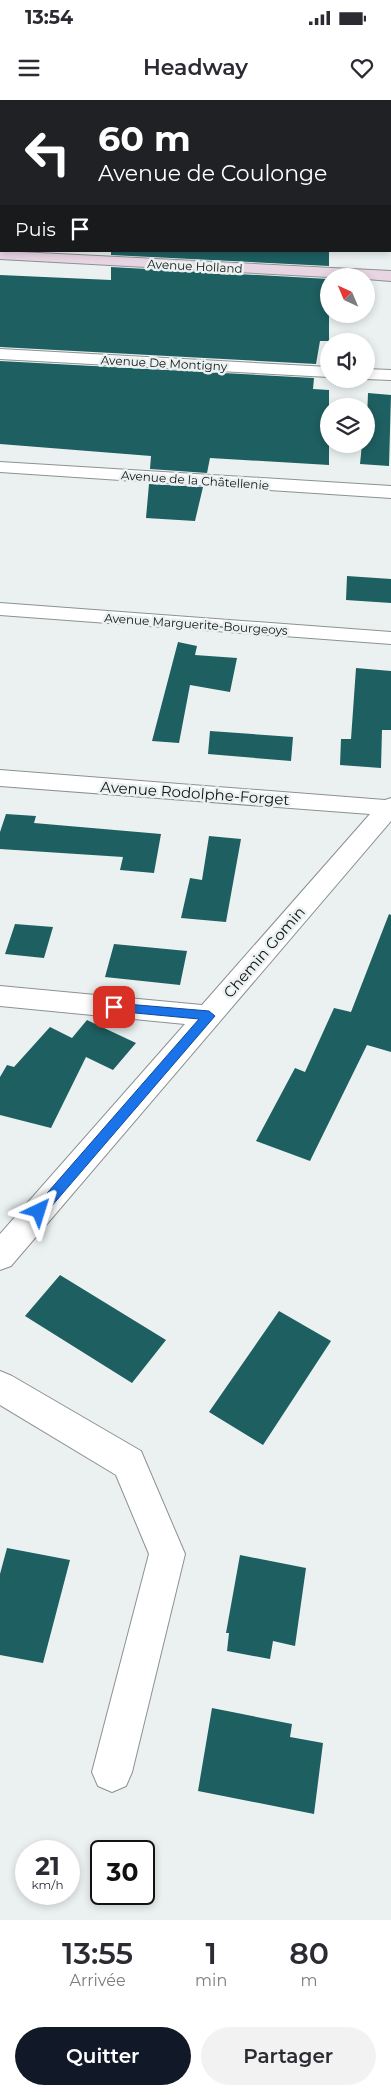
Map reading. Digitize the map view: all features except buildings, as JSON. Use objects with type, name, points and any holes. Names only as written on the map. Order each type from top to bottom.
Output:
[{"type":"main road","name":"Avenue Holland","points":[[0,256],[391,276]]},
{"type":"street","name":"Avenue De Montigny","points":[[0,354],[320,372]]},
{"type":"street","points":[[375,374],[391,375]]},
{"type":"street","name":"Avenue de la Châtellenie","points":[[0,467],[391,492]]},
{"type":"street","name":"Avenue Marguerite-Bourgeoys","points":[[0,609],[391,638]]},
{"type":"street","name":"Avenue Rodolphe-Forget","points":[[0,778],[391,808]]},
{"type":"street","name":"Chemin Gomin","points":[[0,1256],[391,808]]},
{"type":"street","points":[[0,996],[209,1016]]},
{"type":"street","points":[[0,1387],[129,1463],[167,1554],[112,1772]]},
{"type":"route","points":[[39,1211],[209,1016],[114,1007]]}]
